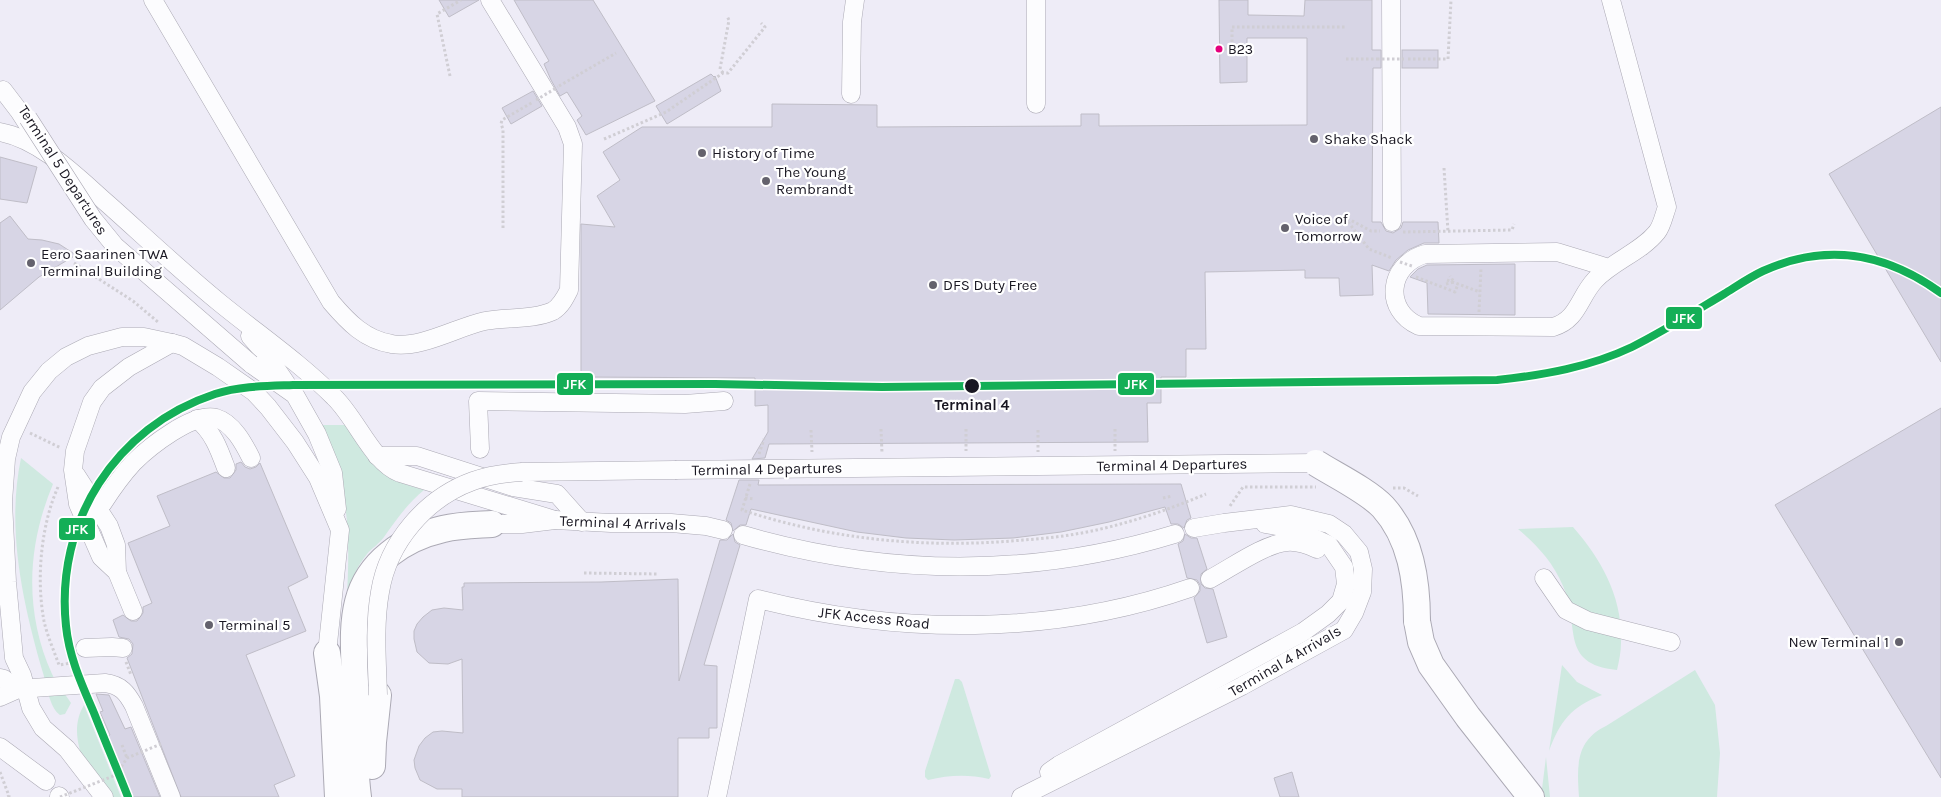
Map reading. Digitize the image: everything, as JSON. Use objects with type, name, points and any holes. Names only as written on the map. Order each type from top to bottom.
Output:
[{"type":"highway","points":[[1316,463],[1382,506],[1396,525],[1406,544],[1411,563],[1421,642],[1431,665],[1468,717],[1531,797]]},
{"type":"highway","points":[[358,797],[356,769],[356,614],[362,589],[375,568],[403,543],[450,527],[492,524]]},
{"type":"highway","points":[[327,653],[333,696],[338,797]]},
{"type":"highway","points":[[374,797],[372,742],[378,695]]},
{"type":"street","points":[[153,0],[331,302],[348,323],[367,335],[378,340],[400,344],[418,342],[483,322],[539,315],[554,310],[564,301],[569,290],[573,144],[567,128],[490,0]]},
{"type":"street","points":[[851,94],[852,22],[856,0]]},
{"type":"street","points":[[1036,0],[1036,104]]},
{"type":"street","points":[[1391,0],[1392,222]]},
{"type":"street","points":[[1609,268],[1557,252],[1425,254],[1411,260],[1400,269],[1394,290],[1395,299],[1404,316],[1419,326],[1544,328],[1560,325],[1574,314],[1594,282],[1609,268],[1647,242],[1658,231],[1667,207],[1612,0]]},
{"type":"street","name":"Terminal 5 Departures","points":[[0,81],[20,104],[93,219],[115,246],[251,364],[295,395],[317,434],[333,473],[340,530]]},
{"type":"street","points":[[0,92],[3,90],[11,99],[47,154]]},
{"type":"street","points":[[0,132],[27,142],[47,154],[81,181],[220,303],[253,327],[328,390],[350,415],[377,456],[389,467],[400,473],[555,520]]},
{"type":"street","points":[[220,303],[269,358],[295,395]]},
{"type":"street","points":[[104,797],[66,749],[43,728],[31,708],[23,690],[14,658],[7,582],[3,508],[6,459],[15,426],[32,392],[43,378],[58,363],[74,352],[100,342],[122,337],[144,337],[172,342],[183,346],[218,366],[254,392],[268,407],[295,442],[318,478],[340,530],[327,653]]},
{"type":"street","points":[[133,611],[117,572],[101,557],[78,504],[68,475],[92,402],[102,388],[128,367],[172,342]]},
{"type":"street","points":[[480,449],[478,402],[685,404],[724,401]]},
{"type":"street","points":[[103,503],[120,478],[143,453],[197,419],[217,418],[227,425],[240,440],[251,458]]},
{"type":"street","points":[[197,419],[205,426],[215,440],[226,468]]},
{"type":"street","points":[[377,456],[417,456],[513,487],[557,494],[582,522]]},
{"type":"street","name":"Terminal 4 Departures","points":[[378,695],[377,620],[379,593],[393,553],[407,530],[426,510],[460,487],[487,477],[541,471],[1316,463]]},
{"type":"street","name":"Terminal 4 Arrivals","points":[[1021,797],[1242,686],[1344,630],[1354,613],[1362,592],[1363,569],[1359,552],[1344,534],[1329,524],[1291,515],[1194,528]]},
{"type":"street","name":"Terminal 4 Arrivals","points":[[492,524],[522,524],[555,520],[679,524],[723,530]]},
{"type":"street","points":[[1016,797],[1059,765],[1303,632],[1328,614],[1341,601],[1346,584],[1344,567],[1329,545],[1294,529],[1247,520]]},
{"type":"street","points":[[743,535],[852,560],[960,567],[1014,565],[1068,559],[1118,549],[1175,534]]},
{"type":"street","points":[[1210,579],[1274,544],[1288,542],[1306,544],[1325,552],[1344,567]]},
{"type":"street","points":[[1544,578],[1566,610],[1588,621],[1671,642]]},
{"type":"street","name":"JFK Access Road","points":[[717,797],[758,599],[815,612],[868,620],[971,625],[1036,621],[1118,609],[1190,588]]},
{"type":"street","points":[[86,654],[102,647],[123,652]]},
{"type":"street","points":[[0,678],[23,690]]},
{"type":"street","points":[[0,697],[23,690],[105,683],[119,686],[124,690],[134,706],[171,797]]},
{"type":"street","points":[[0,747],[46,780]]},
{"type":"path","points":[[450,76],[437,14],[460,0]]},
{"type":"path","points":[[1346,59],[1448,59],[1451,0]]},
{"type":"path","points":[[723,73],[720,70],[729,20],[727,16]]},
{"type":"path","points":[[604,139],[666,112],[723,73],[728,73],[765,27],[761,23]]},
{"type":"path","points":[[1219,49],[1232,49],[1232,27],[1346,27]]},
{"type":"path","points":[[504,228],[502,128],[500,124],[502,120],[616,53]]},
{"type":"path","points":[[1444,168],[1448,232]]},
{"type":"path","points":[[1343,216],[1369,250],[1412,266],[1409,274],[1455,292],[1456,283]]},
{"type":"path","points":[[1438,232],[1512,230],[1514,224]]},
{"type":"path","points":[[74,263],[132,301],[158,322]]},
{"type":"path","points":[[1479,315],[1481,264]]},
{"type":"path","points":[[1448,278],[1480,292]]},
{"type":"path","points":[[1446,284],[1456,283]]},
{"type":"path","points":[[15,426],[65,450]]},
{"type":"path","points":[[881,429],[881,438]]},
{"type":"path","points":[[966,429],[966,438]]},
{"type":"path","points":[[1115,429],[1115,437]]},
{"type":"path","points":[[811,430],[812,438]]},
{"type":"path","points":[[1038,430],[1038,438]]},
{"type":"path","points":[[68,475],[51,504],[40,563],[44,621],[59,665],[86,654]]},
{"type":"path","points":[[742,510],[800,526],[855,536],[915,544],[983,544],[1059,537],[1111,527],[1175,507],[1206,494]]},
{"type":"path","points":[[1163,498],[1172,496]]},
{"type":"path","points":[[745,498],[754,499]]},
{"type":"path","points":[[584,573],[659,574]]},
{"type":"path","points":[[123,652],[134,683]]},
{"type":"path","points":[[60,797],[116,775],[127,758],[161,744]]},
{"type":"path","points":[[122,745],[127,758]]},
{"type":"path","points":[[0,772],[9,796],[7,797]]},
{"type":"green space","points":[[321,425],[347,425],[362,451],[385,475],[424,490],[397,518],[382,539],[363,559],[350,585],[347,596],[348,549],[345,503],[336,467]]},
{"type":"green space","points":[[21,458],[53,484],[44,507],[38,531],[32,579],[33,603],[43,651],[54,678],[71,703],[65,714],[60,715],[53,707],[49,696],[23,593],[16,539],[15,512]]},
{"type":"green space","points":[[1573,527],[1601,566],[1609,580],[1614,595],[1621,626],[1621,650],[1617,670],[1598,666],[1586,660],[1579,651],[1575,640],[1568,601],[1559,577],[1544,554],[1518,529]]},
{"type":"green space","points":[[1562,665],[1577,682],[1602,695],[1582,705],[1568,716],[1562,723],[1549,751]]},
{"type":"green space","points":[[1695,670],[1715,705],[1720,753],[1717,797],[1579,797],[1578,765],[1583,747],[1588,739],[1596,732]]},
{"type":"green space","points":[[955,679],[959,679],[962,682],[991,776],[989,779],[974,776],[958,776],[928,780],[925,777],[925,771]]},
{"type":"green space","points":[[84,705],[121,797],[99,797],[84,763],[80,751],[77,728],[79,716]]},
{"type":"green space","points":[[1546,757],[1550,797],[1541,797]]},
{"type":"building","points":[[439,0],[479,0],[449,17]]},
{"type":"building","points":[[514,0],[593,0],[655,101],[586,135],[577,120],[582,116],[567,92],[560,96],[544,64],[549,61]]},
{"type":"building","name":"Terminal 4","points":[[1219,0],[1248,0],[1248,15],[1304,16],[1305,0],[1372,0],[1372,50],[1381,50],[1381,68],[1373,68],[1372,222],[1381,222],[1386,231],[1393,233],[1401,228],[1403,222],[1438,222],[1439,243],[1424,243],[1408,250],[1396,260],[1389,271],[1372,265],[1373,295],[1340,296],[1339,278],[1305,278],[1305,270],[1205,272],[1206,349],[1186,349],[1186,377],[1161,377],[1161,403],[1147,403],[1148,442],[769,444],[765,458],[752,459],[768,432],[768,405],[755,406],[755,378],[581,377],[581,224],[615,227],[597,196],[620,180],[603,152],[642,127],[772,127],[772,104],[877,105],[877,127],[1081,126],[1081,114],[1099,114],[1099,126],[1307,125],[1307,38],[1247,38],[1247,82],[1220,83]]},
{"type":"building","points":[[1402,50],[1438,50],[1438,68],[1402,68]]},
{"type":"building","points":[[711,74],[715,76],[721,91],[667,124],[656,106]]},
{"type":"building","points":[[533,91],[542,106],[511,124],[502,108]]},
{"type":"building","points":[[1941,107],[1941,362],[1829,174]]},
{"type":"building","points":[[0,157],[37,167],[27,203],[0,199]]},
{"type":"building","name":"Eero Saarinen TWA Terminal Building","points":[[10,216],[28,239],[59,244],[76,255],[39,277],[0,310],[0,223]]},
{"type":"building","points":[[1515,264],[1515,315],[1428,314],[1427,283],[1410,277],[1418,269],[1427,265]]},
{"type":"building","name":"New Terminal 1","points":[[1941,408],[1941,778],[1775,505]]},
{"type":"building","name":"Terminal 5","points":[[241,462],[250,469],[260,463],[308,577],[288,587],[306,631],[246,655],[295,776],[274,785],[279,797],[181,797],[127,658],[132,654],[133,644],[129,639],[119,637],[113,620],[123,615],[131,621],[137,621],[143,613],[143,607],[152,603],[128,543],[170,526],[157,496],[216,472],[224,478],[230,478],[236,470],[236,464]]},
{"type":"building","points":[[739,480],[759,480],[758,485],[1181,484],[1191,518],[1187,520],[1184,528],[1178,524],[1171,524],[1165,507],[1061,532],[1013,538],[954,540],[906,538],[857,532],[751,509],[746,525],[740,525],[733,531],[731,523],[726,520]]},
{"type":"building","points":[[733,534],[735,542],[740,545],[704,665],[717,666],[717,728],[709,728],[709,738],[678,738],[678,797],[462,797],[462,789],[437,789],[420,780],[414,760],[419,746],[425,738],[433,732],[463,733],[462,659],[448,664],[429,663],[417,652],[414,631],[423,617],[432,610],[444,608],[463,610],[462,587],[464,587],[464,583],[601,582],[678,579],[679,681],[720,540],[727,540]]},
{"type":"building","points":[[1185,534],[1191,538],[1197,538],[1207,569],[1201,574],[1201,584],[1205,588],[1213,589],[1227,637],[1207,643],[1194,598],[1200,591],[1200,585],[1197,580],[1187,578],[1178,544],[1183,541]]},
{"type":"building","points":[[96,694],[109,695],[125,729],[131,727],[160,797],[125,797],[100,739],[110,735],[100,712],[103,711]]},
{"type":"building","points":[[1292,772],[1299,797],[1280,797],[1274,778]]},
{"type":"rail line","name":"JFK","points":[[128,797],[70,649],[66,626],[65,588],[71,551],[82,516],[99,483],[121,454],[148,430],[179,409],[224,391],[293,385],[715,384],[882,387],[1497,380],[1532,376],[1566,369],[1616,354],[1667,328],[1758,273],[1787,262],[1810,257],[1855,256],[1877,261],[1920,279],[1941,293]]},
{"type":"place","name":"B23","points":[[1219,49]]},
{"type":"place","name":"Shake Shack","points":[[1314,139]]},
{"type":"place","name":"History of Time","points":[[702,153]]},
{"type":"place","name":"The Young Rembrandt","points":[[766,181]]},
{"type":"place","name":"Voice of Tomorrow","points":[[1285,228]]},
{"type":"place","name":"Eero Saarinen TWA Terminal Building","points":[[31,263]]},
{"type":"place","name":"DFS Duty Free","points":[[933,285]]},
{"type":"place","name":"Terminal 4","points":[[972,386]]},
{"type":"place","name":"Terminal 5","points":[[209,625]]},
{"type":"place","name":"New Terminal 1","points":[[1899,642]]}]
